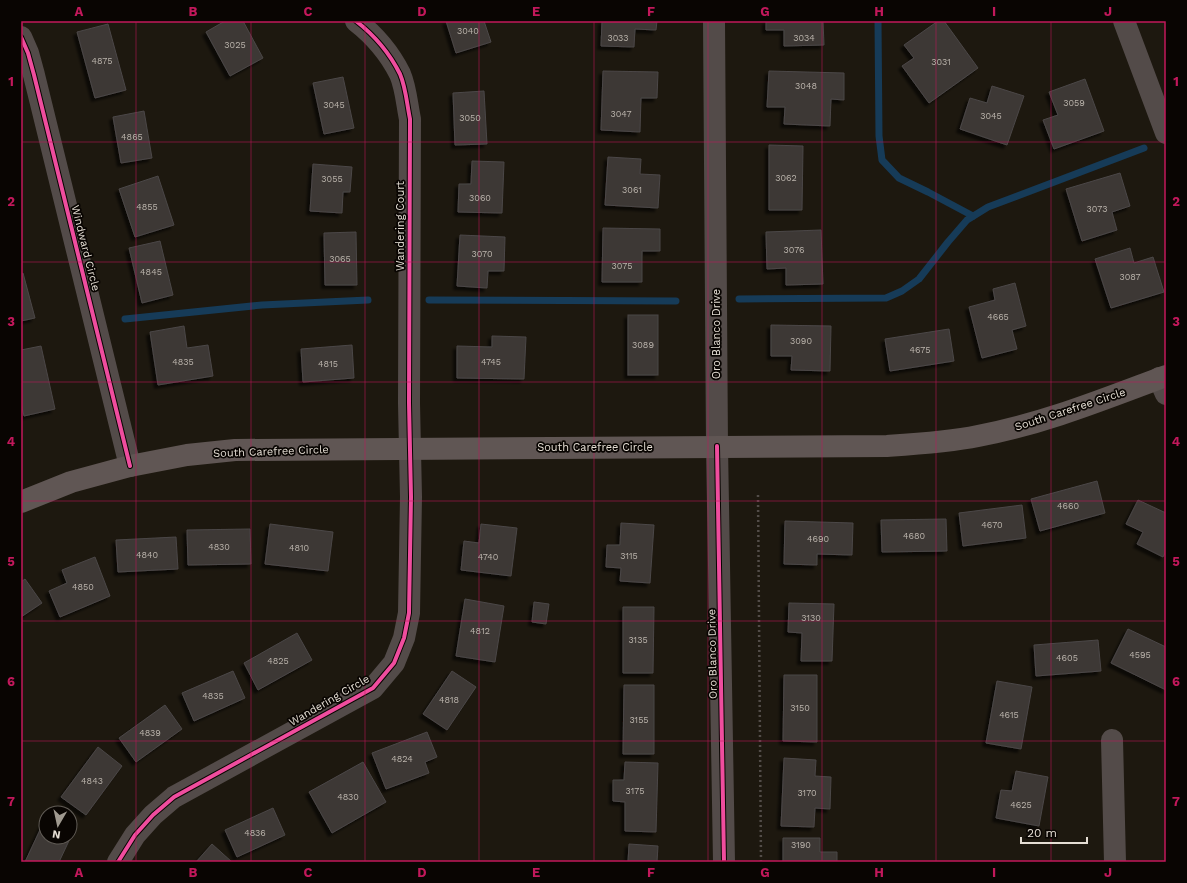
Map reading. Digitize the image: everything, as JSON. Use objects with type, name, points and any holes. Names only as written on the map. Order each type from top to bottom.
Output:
[{"type":"main road","name":"South Carefree Circle","points":[[21,502],[71,482],[130,466],[187,455],[235,450],[888,446],[924,443],[977,437],[1027,425],[1164,383]]},
{"type":"street","name":"Wandering Court","points":[[356,21],[363,26],[387,52],[400,75],[406,96],[410,120],[410,448]]},
{"type":"street","name":"Oro Blanco Drive","points":[[714,21],[717,446],[724,862]]},
{"type":"street","points":[[1124,21],[1166,133]]},
{"type":"street","name":"Windward Circle","points":[[21,37],[28,53],[34,75],[130,466]]},
{"type":"street","name":"Wandering Circle","points":[[118,862],[135,835],[153,815],[174,797],[373,688],[394,663],[404,638],[408,613],[411,497],[410,448]]},
{"type":"street","points":[[1112,740],[1115,862]]},
{"type":"path","points":[[758,495],[761,862]]},
{"type":"building","points":[[225,21],[243,21],[263,58],[230,76],[206,32]]},
{"type":"building","points":[[446,21],[484,21],[491,42],[456,53]]},
{"type":"building","points":[[602,21],[657,21],[656,30],[635,29],[634,47],[601,46]]},
{"type":"building","points":[[766,21],[823,21],[824,45],[784,46],[784,30],[766,30]]},
{"type":"building","points":[[938,21],[944,21],[978,68],[929,103],[902,66],[914,58],[904,45]]},
{"type":"building","points":[[108,24],[126,90],[95,98],[77,32]]},
{"type":"building","points":[[603,71],[658,72],[657,98],[641,98],[640,132],[601,130]]},
{"type":"building","points":[[769,71],[844,73],[844,100],[831,99],[830,126],[784,124],[785,107],[767,107]]},
{"type":"building","points":[[343,77],[354,128],[324,134],[313,83]]},
{"type":"building","points":[[1085,79],[1104,131],[1054,149],[1043,120],[1058,115],[1049,92]]},
{"type":"building","points":[[992,86],[1024,96],[1007,145],[960,129],[970,98],[987,103]]},
{"type":"building","points":[[484,91],[487,144],[455,145],[453,93]]},
{"type":"building","points":[[144,111],[152,158],[121,163],[113,117]]},
{"type":"building","points":[[769,145],[803,146],[802,210],[769,210]]},
{"type":"building","points":[[608,157],[641,159],[640,174],[660,175],[658,208],[605,205]]},
{"type":"building","points":[[472,161],[504,162],[502,213],[458,212],[459,184],[471,184]]},
{"type":"building","points":[[313,164],[352,167],[350,192],[343,192],[342,213],[310,211]]},
{"type":"building","points":[[1120,173],[1130,206],[1112,212],[1117,230],[1082,241],[1066,189]]},
{"type":"building","points":[[158,176],[174,225],[135,237],[119,189]]},
{"type":"building","points":[[603,228],[660,229],[660,251],[642,251],[642,282],[602,282]]},
{"type":"building","points":[[821,230],[823,284],[786,285],[786,268],[767,269],[766,232]]},
{"type":"building","points":[[356,232],[357,285],[325,285],[324,233]]},
{"type":"building","points":[[460,235],[505,237],[504,271],[488,271],[487,288],[457,286]]},
{"type":"building","points":[[160,241],[173,295],[142,303],[129,248]]},
{"type":"building","points":[[1130,248],[1134,263],[1153,257],[1164,292],[1111,308],[1095,259]]},
{"type":"building","points":[[23,273],[35,318],[21,321],[21,274]]},
{"type":"building","points":[[1015,283],[1026,326],[1012,330],[1017,349],[982,358],[969,307],[995,300],[993,289]]},
{"type":"building","points":[[628,315],[658,315],[658,375],[628,375]]},
{"type":"building","points":[[771,325],[831,326],[830,371],[791,370],[792,356],[771,356]]},
{"type":"building","points":[[184,326],[187,348],[208,345],[213,376],[158,385],[150,332]]},
{"type":"building","points":[[949,329],[954,361],[890,371],[885,339]]},
{"type":"building","points":[[492,336],[526,337],[524,379],[457,378],[457,346],[492,347]]},
{"type":"building","points":[[352,345],[354,378],[303,382],[301,349]]},
{"type":"building","points":[[41,346],[55,409],[24,416],[21,403],[21,350]]},
{"type":"building","points":[[1097,481],[1105,513],[1040,531],[1031,499]]},
{"type":"building","points":[[1138,500],[1166,513],[1166,551],[1163,557],[1137,544],[1143,532],[1126,524]]},
{"type":"building","points":[[1022,505],[1026,538],[963,546],[959,513]]},
{"type":"building","points":[[946,519],[947,551],[882,552],[881,520]]},
{"type":"building","points":[[785,521],[853,523],[852,555],[817,554],[817,565],[784,564]]},
{"type":"building","points":[[621,523],[654,525],[650,583],[620,581],[621,568],[606,567],[607,545],[620,545]]},
{"type":"building","points":[[270,524],[333,532],[328,571],[265,564]]},
{"type":"building","points":[[481,524],[517,528],[511,576],[461,570],[464,541],[479,543]]},
{"type":"building","points":[[250,529],[251,564],[188,565],[187,530]]},
{"type":"building","points":[[176,537],[178,569],[118,572],[116,540]]},
{"type":"building","points":[[95,557],[110,596],[60,617],[49,591],[67,583],[62,570]]},
{"type":"building","points":[[25,579],[42,603],[21,617],[21,582]]},
{"type":"building","points":[[465,599],[504,606],[495,662],[456,656]]},
{"type":"building","points":[[534,602],[549,604],[546,624],[532,622]]},
{"type":"building","points":[[789,603],[834,604],[832,661],[801,661],[802,633],[788,632]]},
{"type":"building","points":[[623,607],[654,607],[653,673],[623,673]]},
{"type":"building","points":[[1128,629],[1166,647],[1166,690],[1111,663]]},
{"type":"building","points":[[297,633],[312,660],[258,690],[244,663]]},
{"type":"building","points":[[1098,640],[1101,671],[1036,676],[1034,645]]},
{"type":"building","points":[[233,671],[245,698],[194,721],[182,693]]},
{"type":"building","points":[[452,671],[476,687],[447,730],[423,714]]},
{"type":"building","points":[[784,675],[817,675],[817,742],[783,741]]},
{"type":"building","points":[[997,681],[1032,687],[1021,749],[986,743]]},
{"type":"building","points":[[624,685],[654,685],[654,754],[623,754]]},
{"type":"building","points":[[165,705],[182,729],[136,762],[119,738]]},
{"type":"building","points":[[427,732],[437,757],[425,762],[429,773],[386,789],[372,753]]},
{"type":"building","points":[[98,747],[122,766],[86,815],[78,809],[78,805],[72,805],[61,797]]},
{"type":"building","points":[[784,758],[816,760],[815,776],[831,777],[830,809],[815,808],[814,827],[781,826]]},
{"type":"building","points":[[363,762],[386,802],[332,833],[309,792]]},
{"type":"building","points":[[625,762],[658,763],[656,832],[625,831],[625,802],[613,801],[613,780],[624,780]]},
{"type":"building","points":[[1016,771],[1048,777],[1039,826],[996,818],[1001,790],[1012,791]]},
{"type":"building","points":[[273,808],[285,835],[237,857],[225,830]]},
{"type":"building","points":[[38,834],[38,845],[67,845],[59,862],[25,862]]},
{"type":"building","points":[[783,838],[820,838],[820,852],[837,852],[837,862],[783,862]]},
{"type":"building","points":[[212,844],[232,862],[196,862]]},
{"type":"building","points":[[629,844],[658,846],[657,862],[628,862]]},
{"type":"waterway","points":[[878,21],[879,136],[882,160],[899,178],[973,216]]},
{"type":"waterway","points":[[739,299],[886,298],[902,291],[919,279],[967,220],[988,207],[1144,148]]},
{"type":"waterway","points":[[125,319],[262,305],[368,300]]},
{"type":"waterway","points":[[429,300],[676,301]]},
{"type":"cycle path","points":[[118,862],[135,835],[153,815],[174,797],[373,688],[394,663],[404,638],[409,613],[411,497],[409,403],[410,119],[404,85],[400,74],[381,45],[356,21]]},
{"type":"cycle path","points":[[21,37],[28,53],[34,75],[130,466]]},
{"type":"cycle path","points":[[717,446],[724,862]]}]
